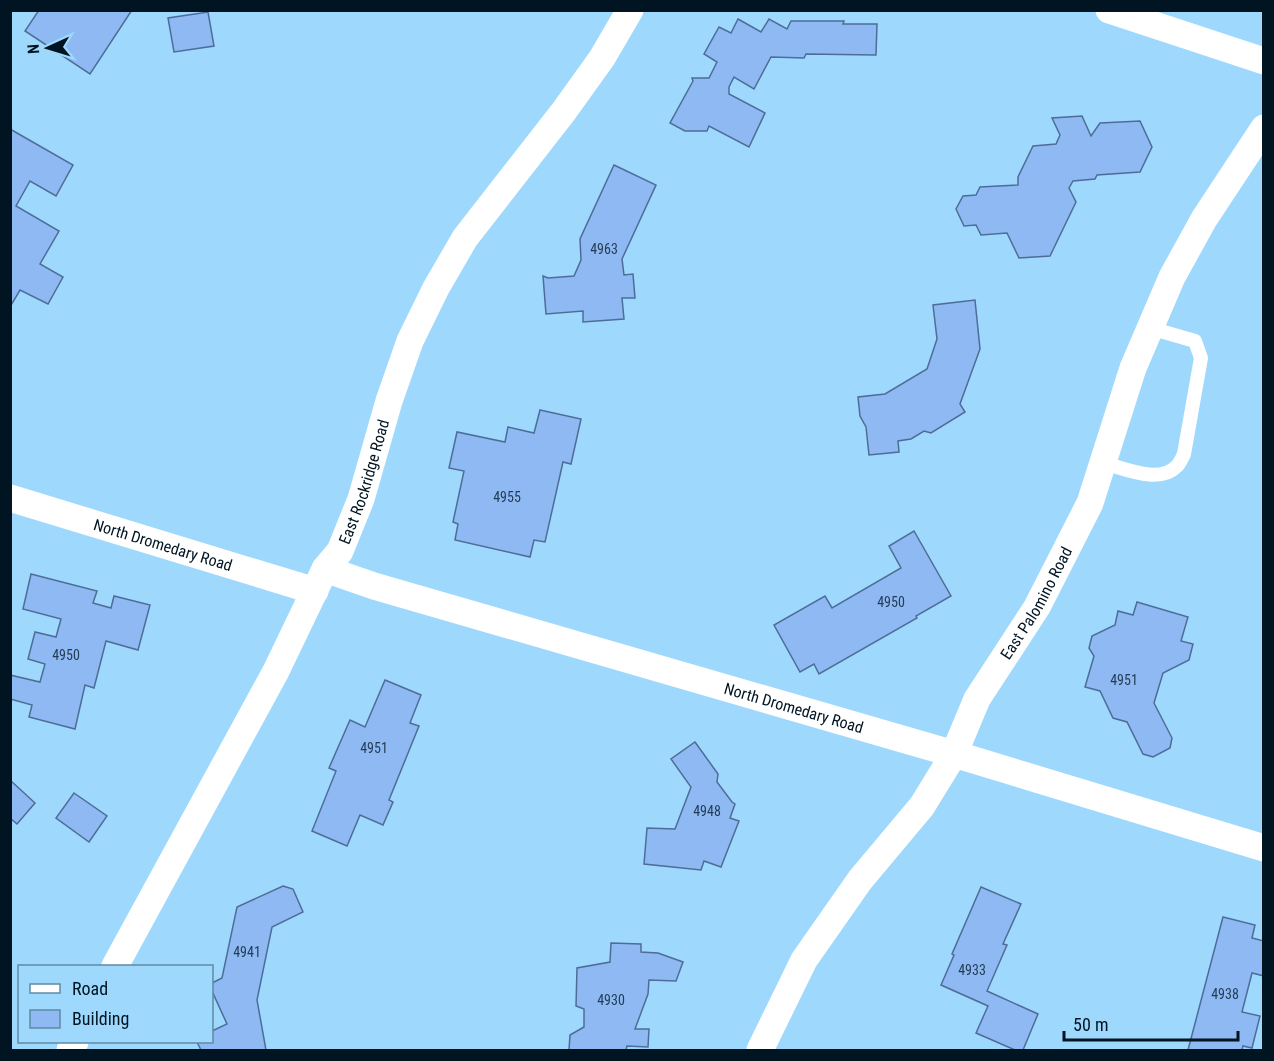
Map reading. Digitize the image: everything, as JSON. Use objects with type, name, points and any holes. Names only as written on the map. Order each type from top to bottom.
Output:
[{"type":"street","name":"East Rockridge Road","points":[[116,965],[276,671],[320,580],[340,551],[362,499],[389,401],[410,341],[436,288],[465,238],[564,111],[602,58],[630,10]]},
{"type":"street","points":[[1109,10],[1170,20],[1263,61]]},
{"type":"street","name":"East Palomino Road","points":[[760,1050],[804,960],[860,880],[922,806],[954,754],[977,699],[1037,607],[1090,503],[1133,368],[1172,277],[1204,219],[1263,128]]},
{"type":"street","name":"North Dromedary Road","points":[[10,498],[320,580],[374,586],[954,754],[1263,848]]},
{"type":"lane","points":[[1103,463],[1151,476],[1164,474],[1176,467],[1184,454],[1201,358],[1199,349],[1195,340],[1150,328]]},
{"type":"building","points":[[39,10],[132,10],[90,74],[25,31]]},
{"type":"building","points":[[208,12],[214,46],[174,52],[168,18]]},
{"type":"building","points":[[738,19],[761,32],[769,19],[787,29],[791,21],[844,21],[843,24],[877,24],[876,55],[806,54],[804,58],[771,57],[754,89],[734,77],[729,87],[729,94],[765,113],[749,147],[709,126],[707,131],[685,131],[670,123],[693,81],[692,78],[709,78],[717,62],[704,54],[719,27],[731,33]]},
{"type":"building","points":[[1082,116],[1091,136],[1100,123],[1140,121],[1152,147],[1140,172],[1097,175],[1095,179],[1073,181],[1069,188],[1076,202],[1050,256],[1019,258],[1007,233],[981,235],[976,225],[964,226],[956,209],[963,196],[976,195],[980,187],[1018,185],[1018,177],[1033,146],[1056,144],[1060,135],[1052,118]]},
{"type":"building","points":[[10,129],[73,165],[56,196],[30,181],[16,206],[59,231],[40,264],[63,277],[48,304],[20,290],[10,307]]},
{"type":"building","points":[[614,165],[656,185],[622,259],[624,275],[633,274],[635,298],[622,298],[624,319],[583,322],[583,311],[546,314],[543,276],[548,278],[574,276],[581,260],[580,239]]},
{"type":"building","points":[[975,300],[980,349],[960,404],[965,412],[931,433],[924,431],[911,439],[898,441],[899,452],[869,455],[866,427],[860,416],[858,397],[885,394],[927,369],[937,339],[933,305]]},
{"type":"building","points":[[540,410],[581,419],[571,464],[563,462],[545,542],[534,540],[530,557],[455,540],[458,524],[453,522],[464,471],[449,468],[457,432],[505,442],[508,427],[534,433]]},
{"type":"building","points":[[914,531],[951,596],[819,674],[814,664],[800,672],[774,625],[825,596],[832,608],[901,568],[889,546]]},
{"type":"building","points":[[31,574],[97,591],[93,603],[111,608],[114,596],[150,605],[138,650],[106,641],[94,688],[85,685],[75,729],[29,717],[32,705],[10,699],[10,675],[40,682],[45,664],[28,659],[35,632],[56,637],[61,619],[23,609]]},
{"type":"building","points":[[1137,602],[1188,617],[1181,641],[1193,644],[1189,660],[1163,673],[1154,703],[1172,738],[1170,748],[1153,757],[1143,754],[1127,722],[1113,718],[1100,691],[1085,687],[1094,656],[1089,648],[1092,636],[1115,625],[1118,611],[1133,615]]},
{"type":"building","points":[[385,680],[421,695],[410,723],[419,726],[389,800],[393,802],[383,825],[360,815],[347,846],[312,831],[336,771],[329,768],[350,720],[365,727]]},
{"type":"building","points":[[695,742],[718,774],[717,782],[735,804],[730,818],[739,821],[721,867],[704,861],[701,870],[644,864],[647,828],[675,829],[691,787],[671,759]]},
{"type":"building","points":[[10,780],[35,803],[17,824],[10,818]]},
{"type":"building","points":[[74,793],[107,816],[89,842],[56,818]]},
{"type":"building","points":[[283,886],[293,889],[303,912],[272,927],[257,1000],[266,1050],[201,1050],[198,1043],[213,1043],[213,1031],[227,1024],[213,993],[213,982],[222,978],[237,907]]},
{"type":"building","points":[[981,887],[1021,904],[1003,944],[1007,945],[987,991],[1038,1014],[1023,1050],[1015,1050],[976,1033],[988,1006],[941,985]]},
{"type":"building","points":[[1223,917],[1255,925],[1252,938],[1264,941],[1264,976],[1252,973],[1242,1012],[1260,1016],[1252,1048],[1243,1046],[1242,1050],[1188,1050]]},
{"type":"building","points":[[611,943],[641,944],[641,952],[658,953],[683,962],[676,981],[649,980],[648,994],[635,1029],[649,1029],[648,1047],[627,1046],[626,1050],[569,1050],[570,1035],[584,1027],[584,1009],[576,1006],[577,968],[610,962]]}]
